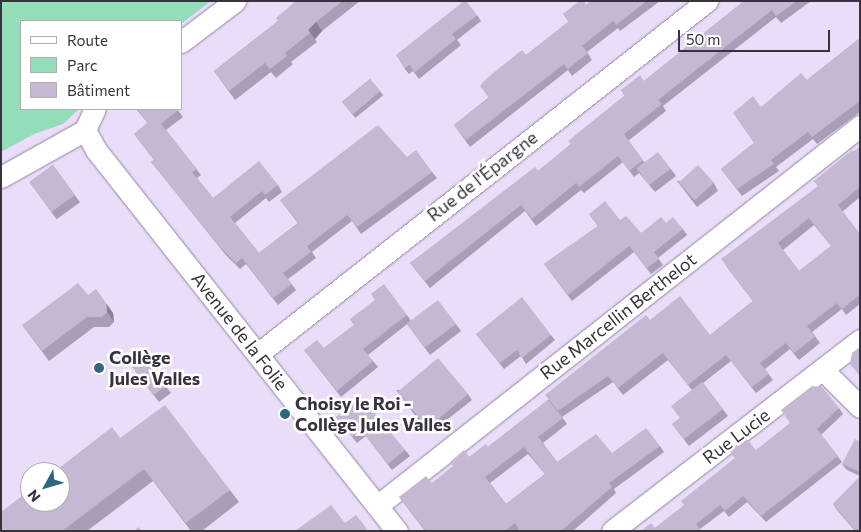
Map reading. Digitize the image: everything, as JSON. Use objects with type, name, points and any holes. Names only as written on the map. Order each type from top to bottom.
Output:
[{"type":"street","points":[[182,41],[234,1]]},
{"type":"street","name":"Rue de l'Épargne","points":[[258,353],[707,1]]},
{"type":"street","points":[[1,177],[85,130],[95,110]]},
{"type":"street","name":"Rue Marcellin Berthelot","points":[[377,506],[860,126]]},
{"type":"street","name":"Avenue de la Folie","points":[[85,130],[96,150],[397,531]]},
{"type":"street","name":"Rue Lucie","points":[[612,531],[860,340]]},
{"type":"street","points":[[822,370],[860,407]]},
{"type":"green space","points":[[1,1],[211,1],[182,23],[182,20],[20,20],[20,110],[78,110],[63,124],[34,134],[1,152]]},
{"type":"building","points":[[296,1],[343,1],[316,22],[308,30],[310,33],[285,53],[287,56],[270,69],[265,63],[229,91],[214,71],[278,21],[276,18]]},
{"type":"building","points":[[464,1],[477,15],[452,34],[456,39],[415,72],[409,64],[404,68],[396,55]]},
{"type":"building","points":[[579,1],[584,1],[586,5],[591,1],[647,1],[616,25],[613,21],[582,46],[588,53],[568,69],[564,64],[466,140],[454,125],[489,98],[480,86],[487,78],[522,50],[526,55],[569,21],[563,14]]},
{"type":"building","points":[[744,1],[797,1],[776,16],[772,10],[658,100],[662,104],[624,134],[643,160],[629,171],[618,156],[579,187],[576,183],[532,219],[521,205],[425,281],[410,263],[535,167],[538,171],[571,144],[568,141],[625,95],[621,90],[640,75],[644,81]]},
{"type":"building","points":[[860,38],[860,101],[812,137],[808,132],[771,160],[774,164],[737,189],[721,169],[754,143],[733,113],[753,96],[761,107],[801,73],[807,80]]},
{"type":"building","points":[[370,79],[380,91],[353,114],[342,102]]},
{"type":"building","points":[[138,110],[178,110],[161,124],[197,169],[192,172],[213,198],[259,161],[278,185],[265,195],[262,191],[230,217],[259,253],[299,223],[280,200],[378,125],[407,157],[416,150],[432,172],[357,227],[347,215],[307,246],[311,252],[283,273],[292,284],[273,298],[242,258],[236,263],[220,247],[151,162],[154,160],[134,134],[148,122]]},
{"type":"building","points":[[860,147],[860,187],[838,205],[860,234],[860,298],[858,296],[842,309],[837,303],[807,326],[815,337],[794,353],[786,343],[760,363],[769,374],[752,387],[726,355],[688,385],[663,353],[618,388],[608,376],[558,411],[545,395],[646,315],[650,320],[680,296],[710,335],[753,301],[721,259],[818,186],[814,181],[852,150],[854,152]],"holes":[[[809,218],[831,246],[799,271],[778,243]]]},
{"type":"building","points":[[658,152],[671,169],[649,185],[636,168]]},
{"type":"building","points":[[53,165],[75,195],[51,212],[30,182]]},
{"type":"building","points":[[698,165],[714,183],[695,200],[679,182]]},
{"type":"building","points":[[605,201],[620,220],[626,216],[641,233],[661,217],[666,223],[673,217],[683,229],[654,252],[659,259],[647,268],[629,246],[568,295],[544,264],[598,226],[589,214]]},
{"type":"building","points":[[78,283],[88,295],[96,289],[106,303],[107,312],[102,317],[87,317],[42,351],[22,325]]},
{"type":"building","points":[[384,284],[407,315],[363,349],[373,361],[337,391],[304,350],[317,340],[324,348],[354,325],[350,319],[375,300],[371,294]]},
{"type":"building","points":[[522,297],[551,335],[522,358],[517,350],[500,363],[476,334]]},
{"type":"building","points":[[438,300],[456,324],[425,347],[407,323]]},
{"type":"building","points":[[860,347],[860,376],[850,364],[852,353]]},
{"type":"building","points":[[142,355],[166,386],[154,395],[130,364]]},
{"type":"building","points":[[438,358],[468,394],[428,428],[397,392]]},
{"type":"building","points":[[702,382],[723,409],[684,439],[672,424],[680,418],[671,406]]},
{"type":"building","points":[[812,386],[822,387],[839,408],[817,429],[838,456],[761,516],[743,496],[725,511],[720,505],[696,524],[701,531],[641,531],[651,523],[655,528],[684,505],[681,501],[735,458],[729,450],[746,438],[756,450],[790,423],[781,410]]},
{"type":"building","points":[[548,400],[563,418],[538,437],[557,462],[596,434],[612,453],[646,428],[660,446],[609,483],[612,487],[561,531],[520,531],[515,523],[505,531],[426,531],[399,497],[426,476],[432,483],[453,466],[450,462],[464,450],[469,457],[486,444],[488,447]],"holes":[[[524,447],[545,474],[506,504],[485,477]]]},
{"type":"building","points":[[356,401],[364,411],[370,407],[405,450],[388,464],[361,430],[352,437],[336,417]]},
{"type":"building","points":[[165,405],[230,490],[186,523],[144,469],[62,531],[1,531],[1,512],[20,498],[20,512],[70,512],[70,462],[67,462],[112,427],[120,438]]},
{"type":"building","points":[[855,439],[860,442],[860,472],[842,464]]},
{"type":"building","points":[[860,476],[860,529],[855,530],[833,504]]},
{"type":"building","points":[[331,505],[345,523],[356,515],[367,529],[365,531],[295,531]]},
{"type":"place","name":"Collège Jules Valles","points":[[99,368]]},
{"type":"place","name":"Choisy le Roi - Collège Jules Valles","points":[[285,414]]}]
